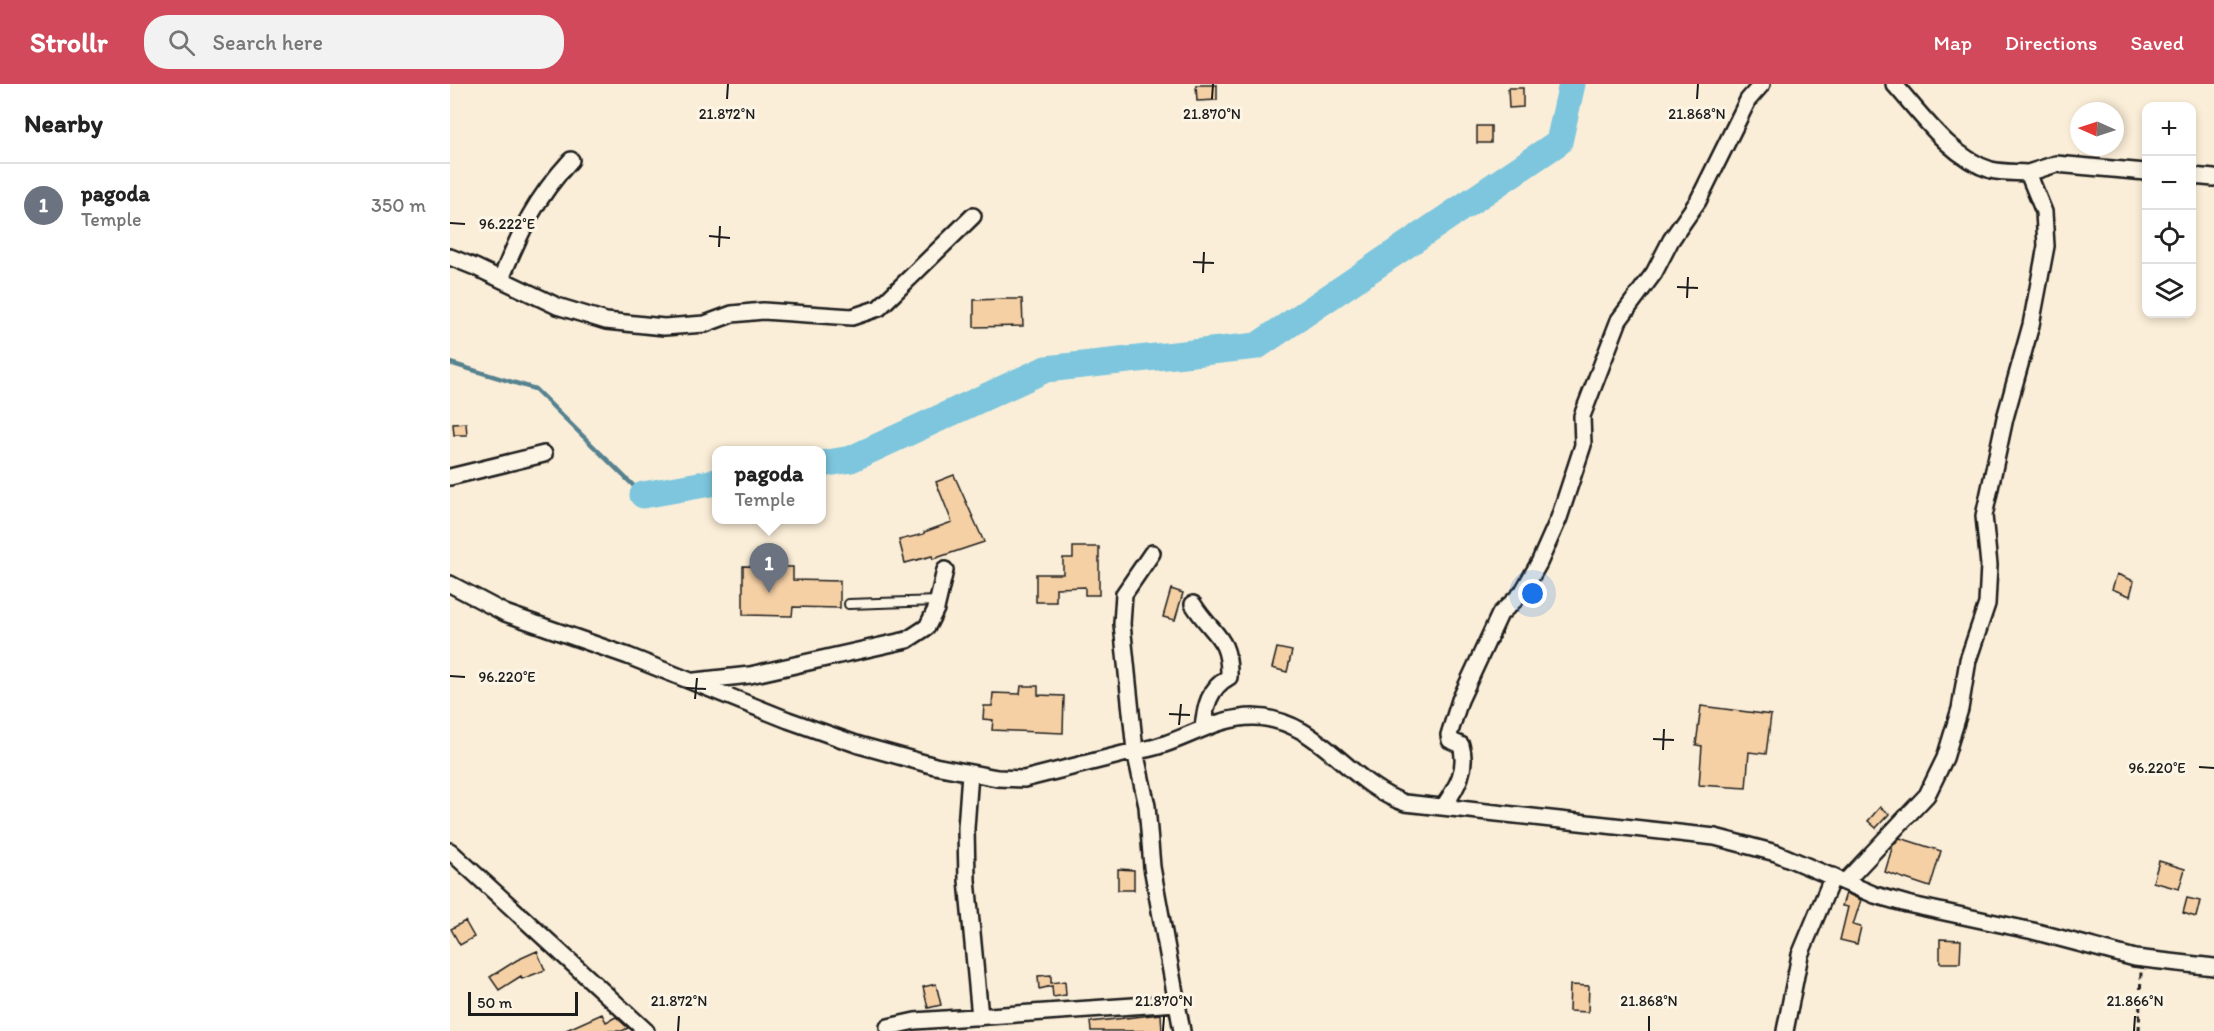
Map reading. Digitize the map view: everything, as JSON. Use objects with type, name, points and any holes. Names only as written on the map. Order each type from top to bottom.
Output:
[{"type":"street","points":[[1444,807],[1462,774],[1464,755],[1461,745],[1450,740],[1449,735],[1461,700],[1500,614],[1522,593],[1539,564],[1559,518],[1582,445],[1582,416],[1619,320],[1654,273],[1671,240],[1698,201],[1748,100],[1762,84]]},
{"type":"street","points":[[1894,84],[1955,149],[1973,163],[1993,171],[2028,173],[2056,164],[2142,172]]},
{"type":"street","points":[[501,279],[532,209],[545,188],[571,160]]},
{"type":"street","points":[[1785,1031],[1800,955],[1839,879],[1927,795],[1945,758],[1960,709],[1968,660],[1987,604],[1989,565],[1984,516],[2005,418],[2031,325],[2046,246],[2044,212],[2028,173]]},
{"type":"street","points":[[2196,176],[2214,178]]},
{"type":"street","points":[[450,257],[557,306],[606,321],[664,327],[705,324],[732,314],[763,311],[852,317],[879,308],[973,216]]},
{"type":"street","points":[[450,477],[544,454]]},
{"type":"street","points":[[1152,553],[1124,594],[1122,624],[1135,751],[1147,806],[1152,867],[1182,1031]]},
{"type":"street","points":[[692,682],[750,675],[804,661],[866,651],[907,640],[927,627],[938,601],[945,570]]},
{"type":"street","points":[[450,584],[505,613],[860,745],[970,773],[1024,780],[1175,742],[1222,720],[1253,717],[1300,728],[1386,797],[1405,803],[1715,837],[1776,853],[1875,895],[1907,904],[1963,915],[2142,958],[2214,967]]},
{"type":"street","points":[[1193,604],[1206,625],[1224,643],[1229,658],[1229,677],[1216,684],[1205,709],[1203,728]]},
{"type":"street","points":[[970,773],[966,828],[967,880],[980,1017]]},
{"type":"street","points":[[450,851],[646,1031]]},
{"type":"street","points":[[888,1027],[915,1021],[1177,1003]]},
{"type":"lane","points":[[849,604],[938,601]]},
{"type":"path","points":[[2139,1031],[2142,958]]},
{"type":"building","points":[[1196,85],[1217,85],[1217,100],[1197,101]]},
{"type":"building","points":[[1508,88],[1523,88],[1523,107],[1509,108]]},
{"type":"building","points":[[1477,126],[1491,126],[1491,143],[1477,143]]},
{"type":"building","points":[[1022,299],[1023,326],[974,327],[974,300]]},
{"type":"building","points":[[466,423],[467,435],[454,435],[453,424]]},
{"type":"building","points":[[954,475],[984,542],[933,559],[932,556],[905,563],[899,540],[924,534],[924,532],[952,522],[936,482]]},
{"type":"building","points":[[1073,547],[1099,547],[1099,595],[1085,595],[1085,587],[1056,588],[1056,602],[1036,602],[1036,574],[1063,574],[1063,558],[1073,558]]},
{"type":"building","points":[[743,566],[793,567],[793,580],[840,581],[840,608],[793,607],[792,616],[743,615]]},
{"type":"building","points":[[2117,574],[2134,581],[2130,596],[2112,589]]},
{"type":"building","points":[[1171,589],[1183,593],[1175,620],[1163,617]]},
{"type":"building","points":[[1277,648],[1292,651],[1287,672],[1272,668]]},
{"type":"building","points":[[1021,686],[1038,686],[1038,695],[1064,696],[1063,733],[992,730],[993,720],[983,719],[984,706],[992,706],[993,693],[1020,694]]},
{"type":"building","points":[[1701,706],[1771,715],[1766,754],[1749,752],[1746,788],[1699,785],[1702,746],[1696,745]]},
{"type":"building","points":[[1880,807],[1889,814],[1876,828],[1868,821]]},
{"type":"building","points":[[1900,838],[1941,851],[1930,887],[1885,872],[1893,845]]},
{"type":"building","points":[[2159,861],[2185,869],[2179,889],[2153,882]]},
{"type":"building","points":[[1118,869],[1134,870],[1134,890],[1118,890]]},
{"type":"building","points":[[1846,893],[1861,900],[1853,925],[1861,927],[1857,944],[1840,940],[1848,907],[1842,906]]},
{"type":"building","points":[[2187,898],[2200,901],[2196,917],[2183,913]]},
{"type":"building","points":[[465,921],[474,937],[460,945],[451,929]]},
{"type":"building","points":[[1940,939],[1961,940],[1960,963],[1940,963]]},
{"type":"building","points":[[537,951],[545,970],[522,979],[521,976],[499,990],[490,977],[517,960]]},
{"type":"building","points":[[1051,975],[1051,983],[1065,981],[1066,995],[1053,997],[1052,986],[1039,989],[1038,976]]},
{"type":"building","points":[[936,984],[941,1005],[928,1008],[923,987]]},
{"type":"building","points":[[1570,985],[1589,986],[1588,1012],[1569,1011]]},
{"type":"building","points":[[602,1014],[606,1022],[616,1017],[628,1028],[622,1031],[564,1031]]},
{"type":"building","points":[[1161,1014],[1162,1031],[1091,1031],[1090,1022]]},
{"type":"waterway","points":[[826,463],[851,459],[1046,369],[1257,346],[1559,142],[1572,84]]},
{"type":"waterway","points":[[450,363],[535,389],[643,495]]},
{"type":"waterway","points":[[643,495],[712,483]]},
{"type":"place","name":"pagoda","points":[[769,593]]}]
